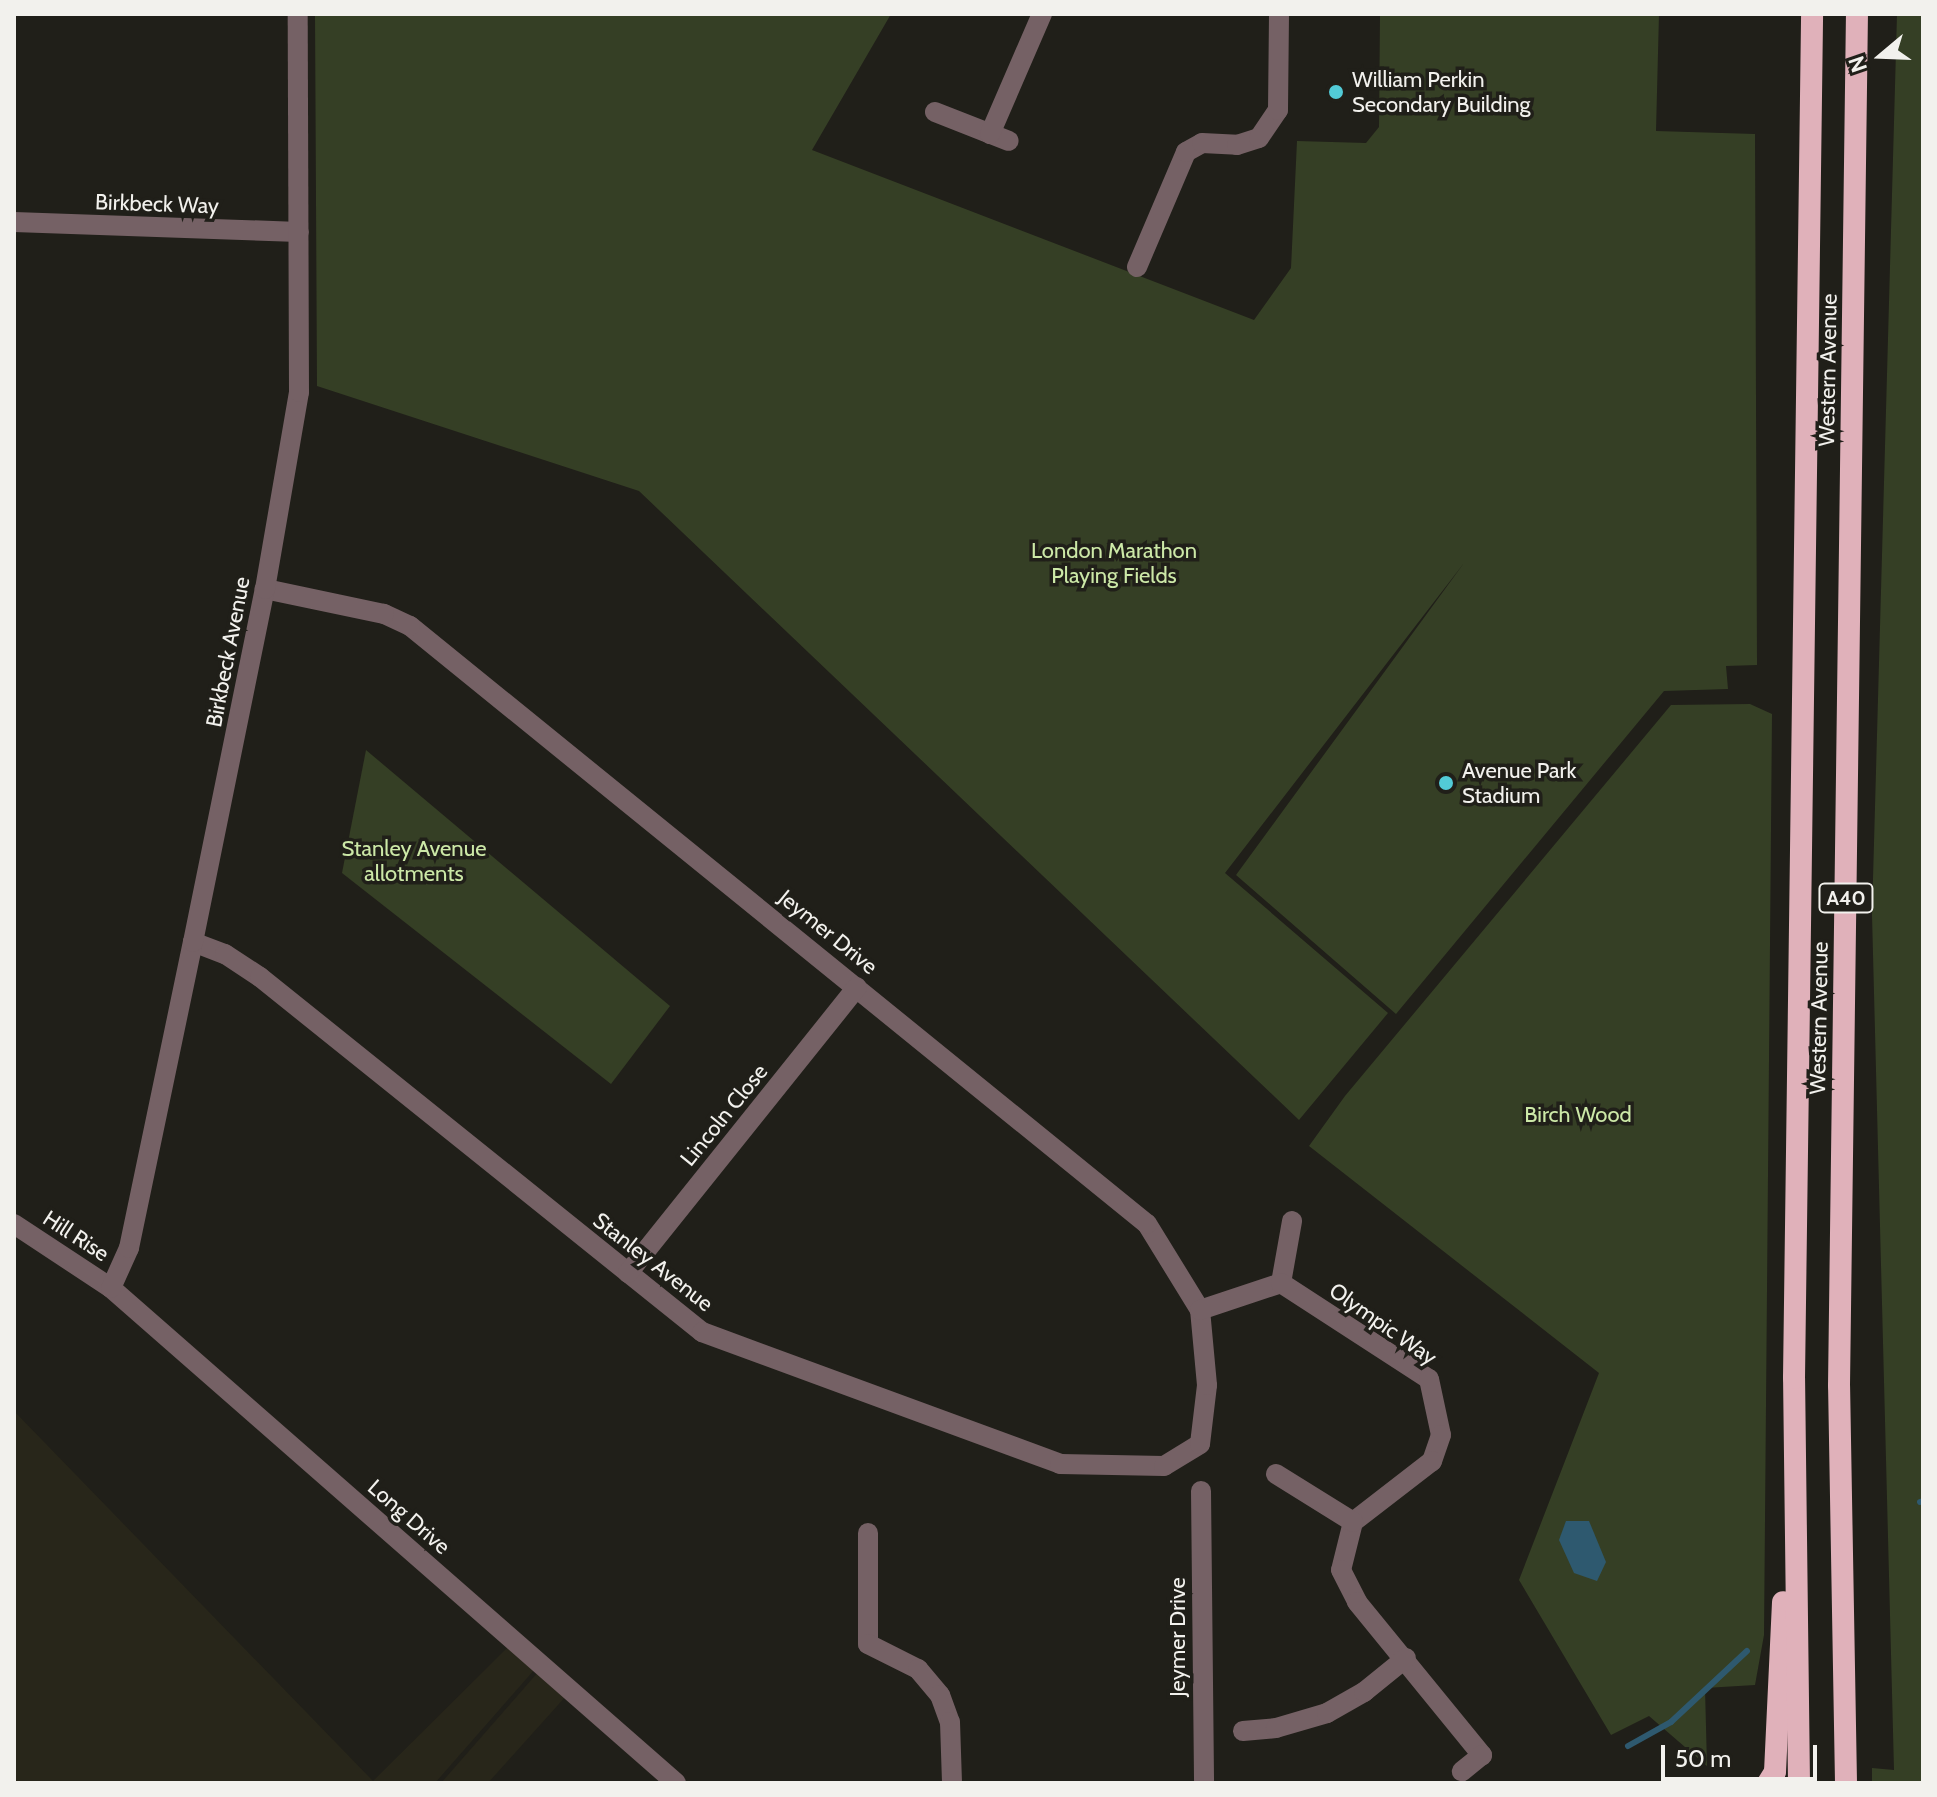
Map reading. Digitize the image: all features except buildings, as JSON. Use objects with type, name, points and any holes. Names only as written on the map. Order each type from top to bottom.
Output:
[{"type":"highway","name":"A40","points":[[1802,14],[1812,96]]},
{"type":"highway","name":"Western Avenue","points":[[1799,1783],[1794,1378],[1812,14]]},
{"type":"highway","name":"Western Avenue","points":[[1846,1783],[1839,1386],[1859,108],[1857,14]]},
{"type":"highway","name":"A40","points":[[1859,108],[1869,14]]},
{"type":"highway","points":[[1768,1783],[1775,1772],[1794,1378]]},
{"type":"street","name":"Birkbeck Avenue","points":[[111,1288],[129,1248],[265,589],[299,392],[298,14]]},
{"type":"street","points":[[935,112],[999,138],[1042,14]]},
{"type":"street","points":[[1137,267],[1186,152],[1202,143],[1237,145],[1259,138],[1278,110],[1279,14]]},
{"type":"street","name":"Birkbeck Way","points":[[14,222],[299,232]]},
{"type":"street","name":"Jeymer Drive","points":[[265,589],[384,614],[410,626],[1147,1224],[1200,1310],[1207,1385],[1200,1444]]},
{"type":"street","name":"Stanley Avenue","points":[[193,942],[225,954],[260,977],[702,1332],[1060,1464],[1164,1466],[1200,1444]]},
{"type":"street","name":"Lincoln Close","points":[[628,1273],[857,987]]},
{"type":"street","points":[[1200,1310],[1281,1283],[1292,1221]]},
{"type":"street","name":"Hill Rise","points":[[14,1224],[111,1288]]},
{"type":"street","name":"Olympic Way","points":[[1281,1283],[1429,1379],[1441,1435],[1432,1461],[1353,1522]]},
{"type":"street","name":"Long Drive","points":[[111,1288],[676,1783]]},
{"type":"street","points":[[1276,1474],[1353,1522],[1341,1570],[1357,1602],[1406,1658],[1482,1755],[1462,1771]]},
{"type":"street","name":"Jeymer Drive","points":[[1201,1491],[1204,1783]]},
{"type":"street","points":[[868,1533],[868,1644],[918,1669],[940,1695],[950,1722],[952,1783]]},
{"type":"street","points":[[1243,1731],[1276,1728],[1327,1713],[1364,1692],[1406,1658]]},
{"type":"shaded area","points":[[14,1411],[373,1781],[509,1646],[535,1669],[435,1783],[14,1783]]},
{"type":"shaded area","points":[[539,1671],[567,1695],[488,1783],[441,1783]]},
{"type":"green space","name":"London Marathon Playing Fields","points":[[315,14],[891,14],[812,150],[1254,320],[1291,268],[1297,141],[1366,143],[1379,127],[1380,14],[1659,14],[1656,131],[1755,134],[1757,665],[1726,666],[1728,689],[1664,691],[1396,1014],[1236,875],[1464,563],[1225,873],[1388,1013],[1299,1120],[639,491],[317,386]]},
{"type":"green space","points":[[1897,14],[1923,14],[1923,1783],[1872,1783],[1872,1768],[1894,1770],[1872,915]]},
{"type":"green space","name":"Birch Wood","points":[[1750,704],[1772,714],[1764,1635],[1755,1685],[1705,1688],[1707,1766],[1649,1716],[1611,1735],[1519,1580],[1599,1373],[1309,1146],[1345,1096],[1671,705]]},
{"type":"green space","name":"Stanley Avenue allotments","points":[[366,750],[670,1006],[611,1084],[342,873]]},
{"type":"water","points":[[1566,1521],[1589,1521],[1606,1562],[1597,1581],[1574,1573],[1559,1540]]},
{"type":"waterway","points":[[1628,1746],[1671,1722],[1747,1651]]},
{"type":"place","name":"William Perkin Secondary Building","points":[[1336,92]]},
{"type":"place","name":"Avenue Park Stadium","points":[[1446,783]]}]
